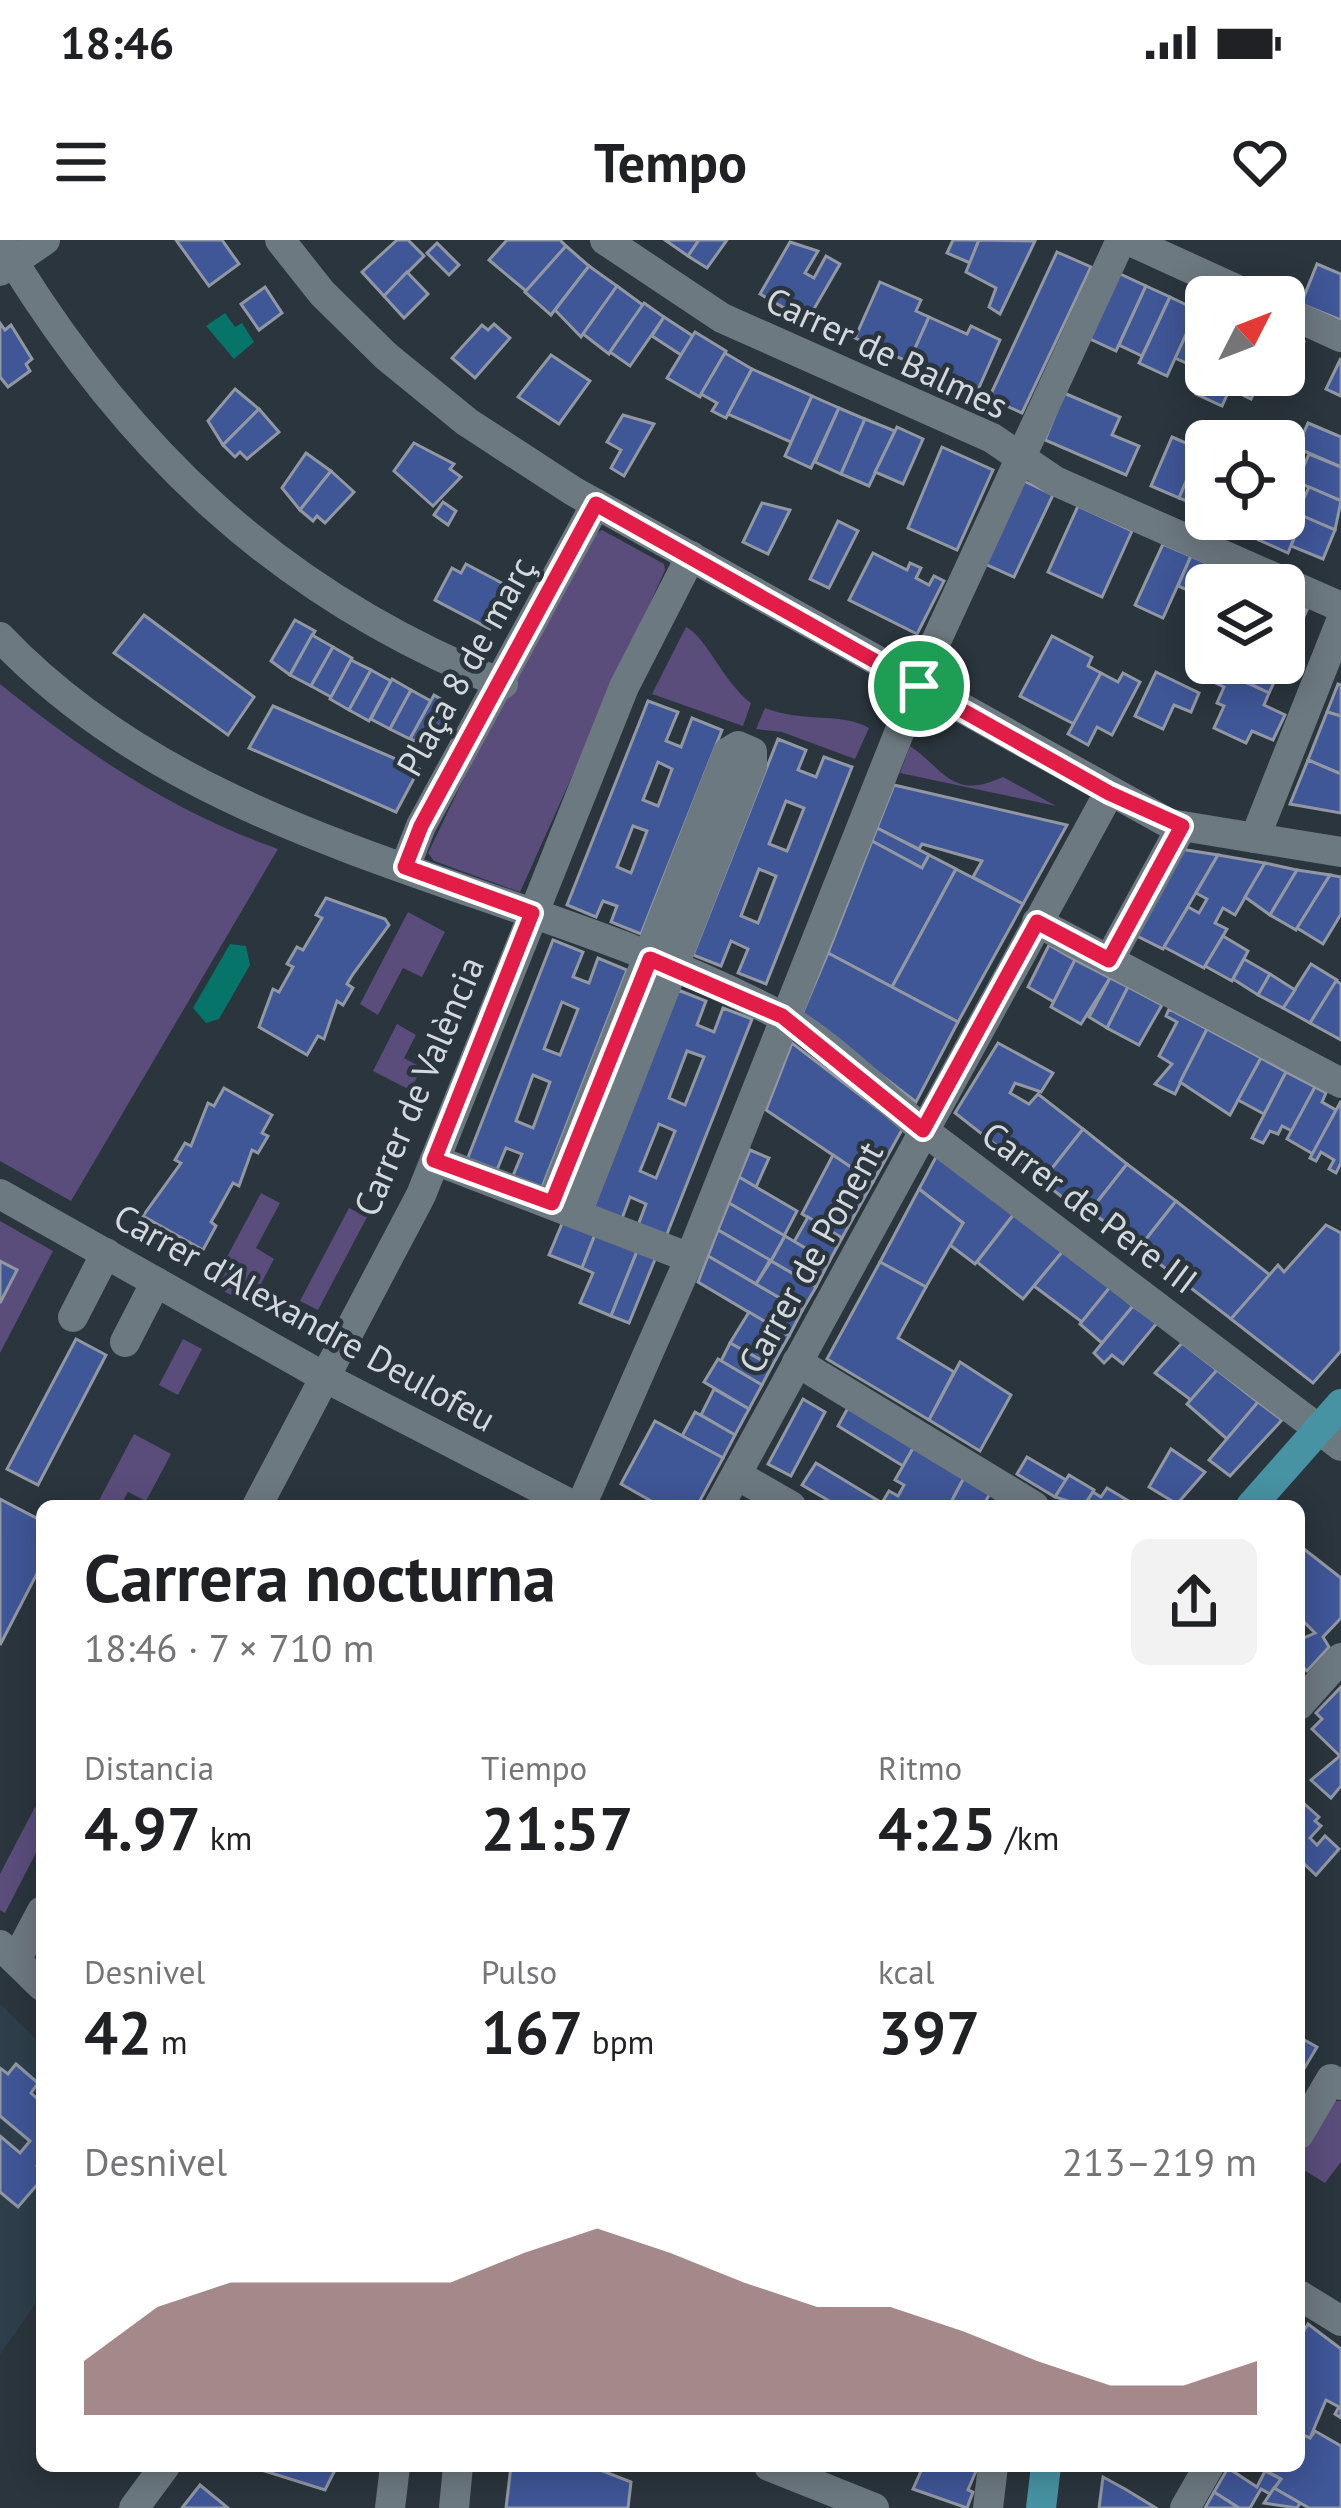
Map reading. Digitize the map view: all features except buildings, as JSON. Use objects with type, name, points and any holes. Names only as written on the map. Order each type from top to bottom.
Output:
[{"type":"main road","points":[[1258,1500],[1330,1437],[1341,1404]]},
{"type":"main road","points":[[1041,2508],[1045,2472]]},
{"type":"street","points":[[45,240],[4,258],[90,376],[163,463],[258,547],[361,616],[503,684]]},
{"type":"street","points":[[280,240],[322,293],[386,356],[467,422],[596,504],[1109,793],[1182,826],[1341,852]]},
{"type":"street","name":"Carrer de Balmes","points":[[605,240],[722,318],[992,438],[1019,460],[1341,608]]},
{"type":"street","points":[[581,1500],[690,1258],[782,1016],[919,686],[1124,240],[1205,276]]},
{"type":"street","points":[[1305,321],[1341,337]]},
{"type":"street","name":"Plaça 8 de març","points":[[405,867],[421,826],[503,684],[596,504]]},
{"type":"street","name":"Carrer de València","points":[[260,1500],[434,1160],[624,688],[691,556]]},
{"type":"street","points":[[1255,838],[1341,621]]},
{"type":"street","name":"Carrer de Pere III","points":[[8,648],[118,733],[224,795],[661,964],[782,1016],[923,1130],[1330,1437]]},
{"type":"street","points":[[565,1208],[661,964],[752,766],[752,752],[738,746],[728,752],[661,964]]},
{"type":"street","name":"Carrer de Ponent","points":[[722,1500],[1109,793]]},
{"type":"street","points":[[1109,960],[1182,826]]},
{"type":"street","points":[[1037,922],[1341,1083]]},
{"type":"street","points":[[434,1160],[690,1258]]},
{"type":"street","name":"Carrer d'Alexandre Deulofeu","points":[[0,1194],[326,1378],[566,1500]]},
{"type":"street","points":[[73,1317],[106,1253]]},
{"type":"street","points":[[125,1342],[156,1282]]},
{"type":"street","points":[[797,1362],[1024,1500]]},
{"type":"street","points":[[737,1475],[781,1500]]},
{"type":"street","points":[[1305,1699],[1341,1658]]},
{"type":"street","points":[[5,1958],[36,1919]]},
{"type":"street","points":[[5,1958],[36,1981]]},
{"type":"street","points":[[5,1958],[36,2001]]},
{"type":"street","points":[[1305,2124],[1331,2079],[1341,2084]]},
{"type":"street","points":[[1305,2304],[1341,2320]]},
{"type":"street","points":[[134,2508],[161,2472]]},
{"type":"street","points":[[390,2508],[394,2472]]},
{"type":"street","points":[[454,2508],[457,2472]]},
{"type":"street","points":[[780,2472],[825,2498],[874,2508]]},
{"type":"street","points":[[988,2508],[992,2472]]},
{"type":"street","points":[[1185,2508],[1206,2472]]},
{"type":"shaded area","points":[[225,313],[235,327],[242,323],[254,342],[234,359],[206,326]]},
{"type":"shaded area","points":[[602,530],[664,564],[665,570],[520,892],[434,861],[428,853],[483,739],[596,533]]},
{"type":"shaded area","points":[[686,627],[751,703],[743,726],[652,694]]},
{"type":"shaded area","points":[[0,684],[132,779],[202,817],[278,849],[71,1201],[0,1161]]},
{"type":"shaded area","points":[[765,708],[847,720],[869,728],[855,759],[782,732],[756,729]]},
{"type":"shaded area","points":[[910,746],[960,784],[986,784],[1003,777],[1056,806],[900,773]]},
{"type":"shaded area","points":[[408,912],[445,932],[422,977],[403,968],[378,1015],[360,1004]]},
{"type":"shaded area","points":[[230,944],[246,946],[250,965],[219,1019],[206,1023],[193,1008]]},
{"type":"shaded area","points":[[397,1024],[416,1035],[404,1058],[422,1068],[410,1090],[373,1071]]},
{"type":"shaded area","points":[[261,1193],[280,1203],[256,1248],[274,1259],[250,1305],[212,1285]]},
{"type":"shaded area","points":[[349,1208],[367,1217],[318,1310],[300,1301]]},
{"type":"shaded area","points":[[0,1221],[53,1251],[0,1353]]},
{"type":"shaded area","points":[[183,1339],[202,1349],[178,1395],[159,1385]]},
{"type":"shaded area","points":[[134,1434],[171,1454],[147,1500],[128,1492],[123,1500],[99,1500]]},
{"type":"shaded area","points":[[35,1807],[36,1853],[5,1913],[0,1910],[0,1874]]},
{"type":"shaded area","points":[[0,2004],[36,2039],[36,2303],[0,2354]]},
{"type":"shaded area","points":[[1330,2101],[1341,2101],[1341,2162],[1325,2183],[1305,2171],[1305,2144]]},
{"type":"route","points":[[596,504],[919,686],[1109,793],[1182,826],[1109,960],[1037,922],[923,1130],[782,1016],[650,959],[552,1203],[434,1160],[532,913],[405,867],[421,826],[503,684],[596,504]]}]
